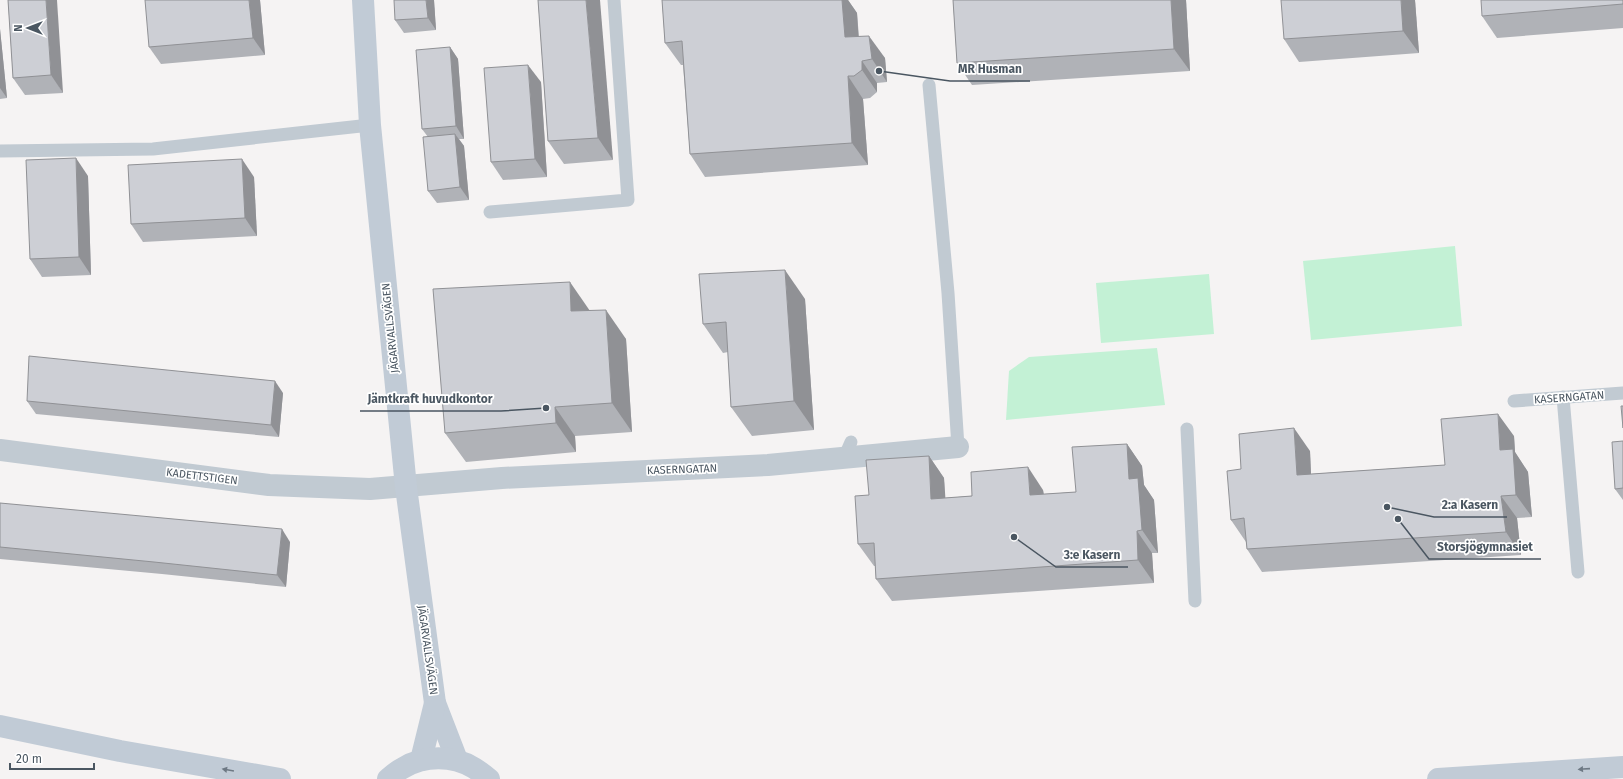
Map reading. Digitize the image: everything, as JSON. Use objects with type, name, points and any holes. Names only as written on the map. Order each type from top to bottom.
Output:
[{"type":"street","name":"JÄGARVALLSVÄGEN","points":[[363,0],[370,125],[406,487],[435,703],[457,760]]},
{"type":"street","name":"KASERNGATAN","points":[[406,487],[502,478],[768,465],[847,450],[958,447]]},
{"type":"street","name":"KADETTSTIGEN","points":[[0,450],[269,484],[370,489],[406,487]]},
{"type":"street","name":"JÄGARVALLSVÄGEN","points":[[421,760],[435,703]]},
{"type":"street","points":[[0,726],[120,751],[280,779]]},
{"type":"street","points":[[120,751],[190,779]]},
{"type":"street","points":[[388,779],[403,767],[421,760],[439,758],[457,760],[474,768],[489,779]]},
{"type":"street","points":[[1438,779],[1623,766]]},
{"type":"lane","points":[[490,212],[628,200],[614,0]]},
{"type":"lane","points":[[929,84],[946,270],[958,447]]},
{"type":"lane","points":[[0,151],[154,149],[370,125]]},
{"type":"lane","name":"KASERNGATAN","points":[[1514,401],[1563,396],[1623,393]]},
{"type":"lane","points":[[1563,396],[1578,572]]},
{"type":"lane","points":[[1187,429],[1195,602]]},
{"type":"green space","points":[[1455,246],[1462,326],[1311,340],[1303,261]]},
{"type":"green space","points":[[1209,274],[1214,334],[1101,343],[1096,283]]},
{"type":"green space","points":[[1157,348],[1165,405],[1006,420],[1009,371],[1029,357]]},
{"type":"building","points":[[8,0],[46,0],[51,75],[13,78]]},
{"type":"building","points":[[145,0],[249,0],[253,38],[149,47]]},
{"type":"building","points":[[394,0],[426,0],[428,18],[395,20]]},
{"type":"building","points":[[538,0],[586,0],[598,138],[548,141]]},
{"type":"building","points":[[662,0],[842,0],[845,37],[869,36],[872,59],[862,61],[862,70],[854,76],[848,76],[852,143],[690,154],[682,41],[665,43]]},
{"type":"building","points":[[953,0],[1171,0],[1174,49],[957,63]]},
{"type":"building","points":[[1281,0],[1401,0],[1403,31],[1284,39]]},
{"type":"building","points":[[1481,0],[1623,0],[1623,4],[1482,16]]},
{"type":"building","points":[[450,47],[456,126],[422,129],[416,50]]},
{"type":"building","points":[[528,65],[535,159],[491,162],[484,68]]},
{"type":"building","points":[[455,134],[460,187],[428,191],[423,137]]},
{"type":"building","points":[[76,158],[79,257],[30,259],[26,160]]},
{"type":"building","points":[[242,159],[245,218],[131,224],[128,165]]},
{"type":"building","points":[[785,270],[794,401],[731,407],[726,322],[703,324],[699,274]]},
{"type":"building","points":[[570,282],[571,311],[606,310],[612,403],[555,407],[556,423],[445,433],[433,289]]},
{"type":"building","points":[[29,356],[275,381],[271,425],[27,401]]},
{"type":"building","points":[[1621,406],[1623,406],[1623,428]]},
{"type":"building","points":[[1498,414],[1500,450],[1513,449],[1516,495],[1501,496],[1506,532],[1247,549],[1244,518],[1231,520],[1227,471],[1241,469],[1239,434],[1294,428],[1297,475],[1445,465],[1441,419]]},
{"type":"building","points":[[1623,441],[1623,488],[1615,489],[1612,442]]},
{"type":"building","points":[[1127,444],[1129,479],[1138,478],[1142,530],[1137,531],[1138,560],[876,579],[874,543],[858,544],[855,496],[869,495],[866,460],[929,456],[931,499],[972,496],[971,472],[1028,467],[1030,495],[1076,492],[1072,447]]},
{"type":"building","points":[[0,503],[282,529],[277,575],[0,547]]},
{"type":"place","name":"MR Husman","points":[[879,71]]},
{"type":"place","name":"Jämtkraft huvudkontor","points":[[546,408]]},
{"type":"place","name":"2:a Kasern","points":[[1387,507]]},
{"type":"place","name":"Storsjögymnasiet","points":[[1398,519]]},
{"type":"place","name":"3:e Kasern","points":[[1014,537]]}]
